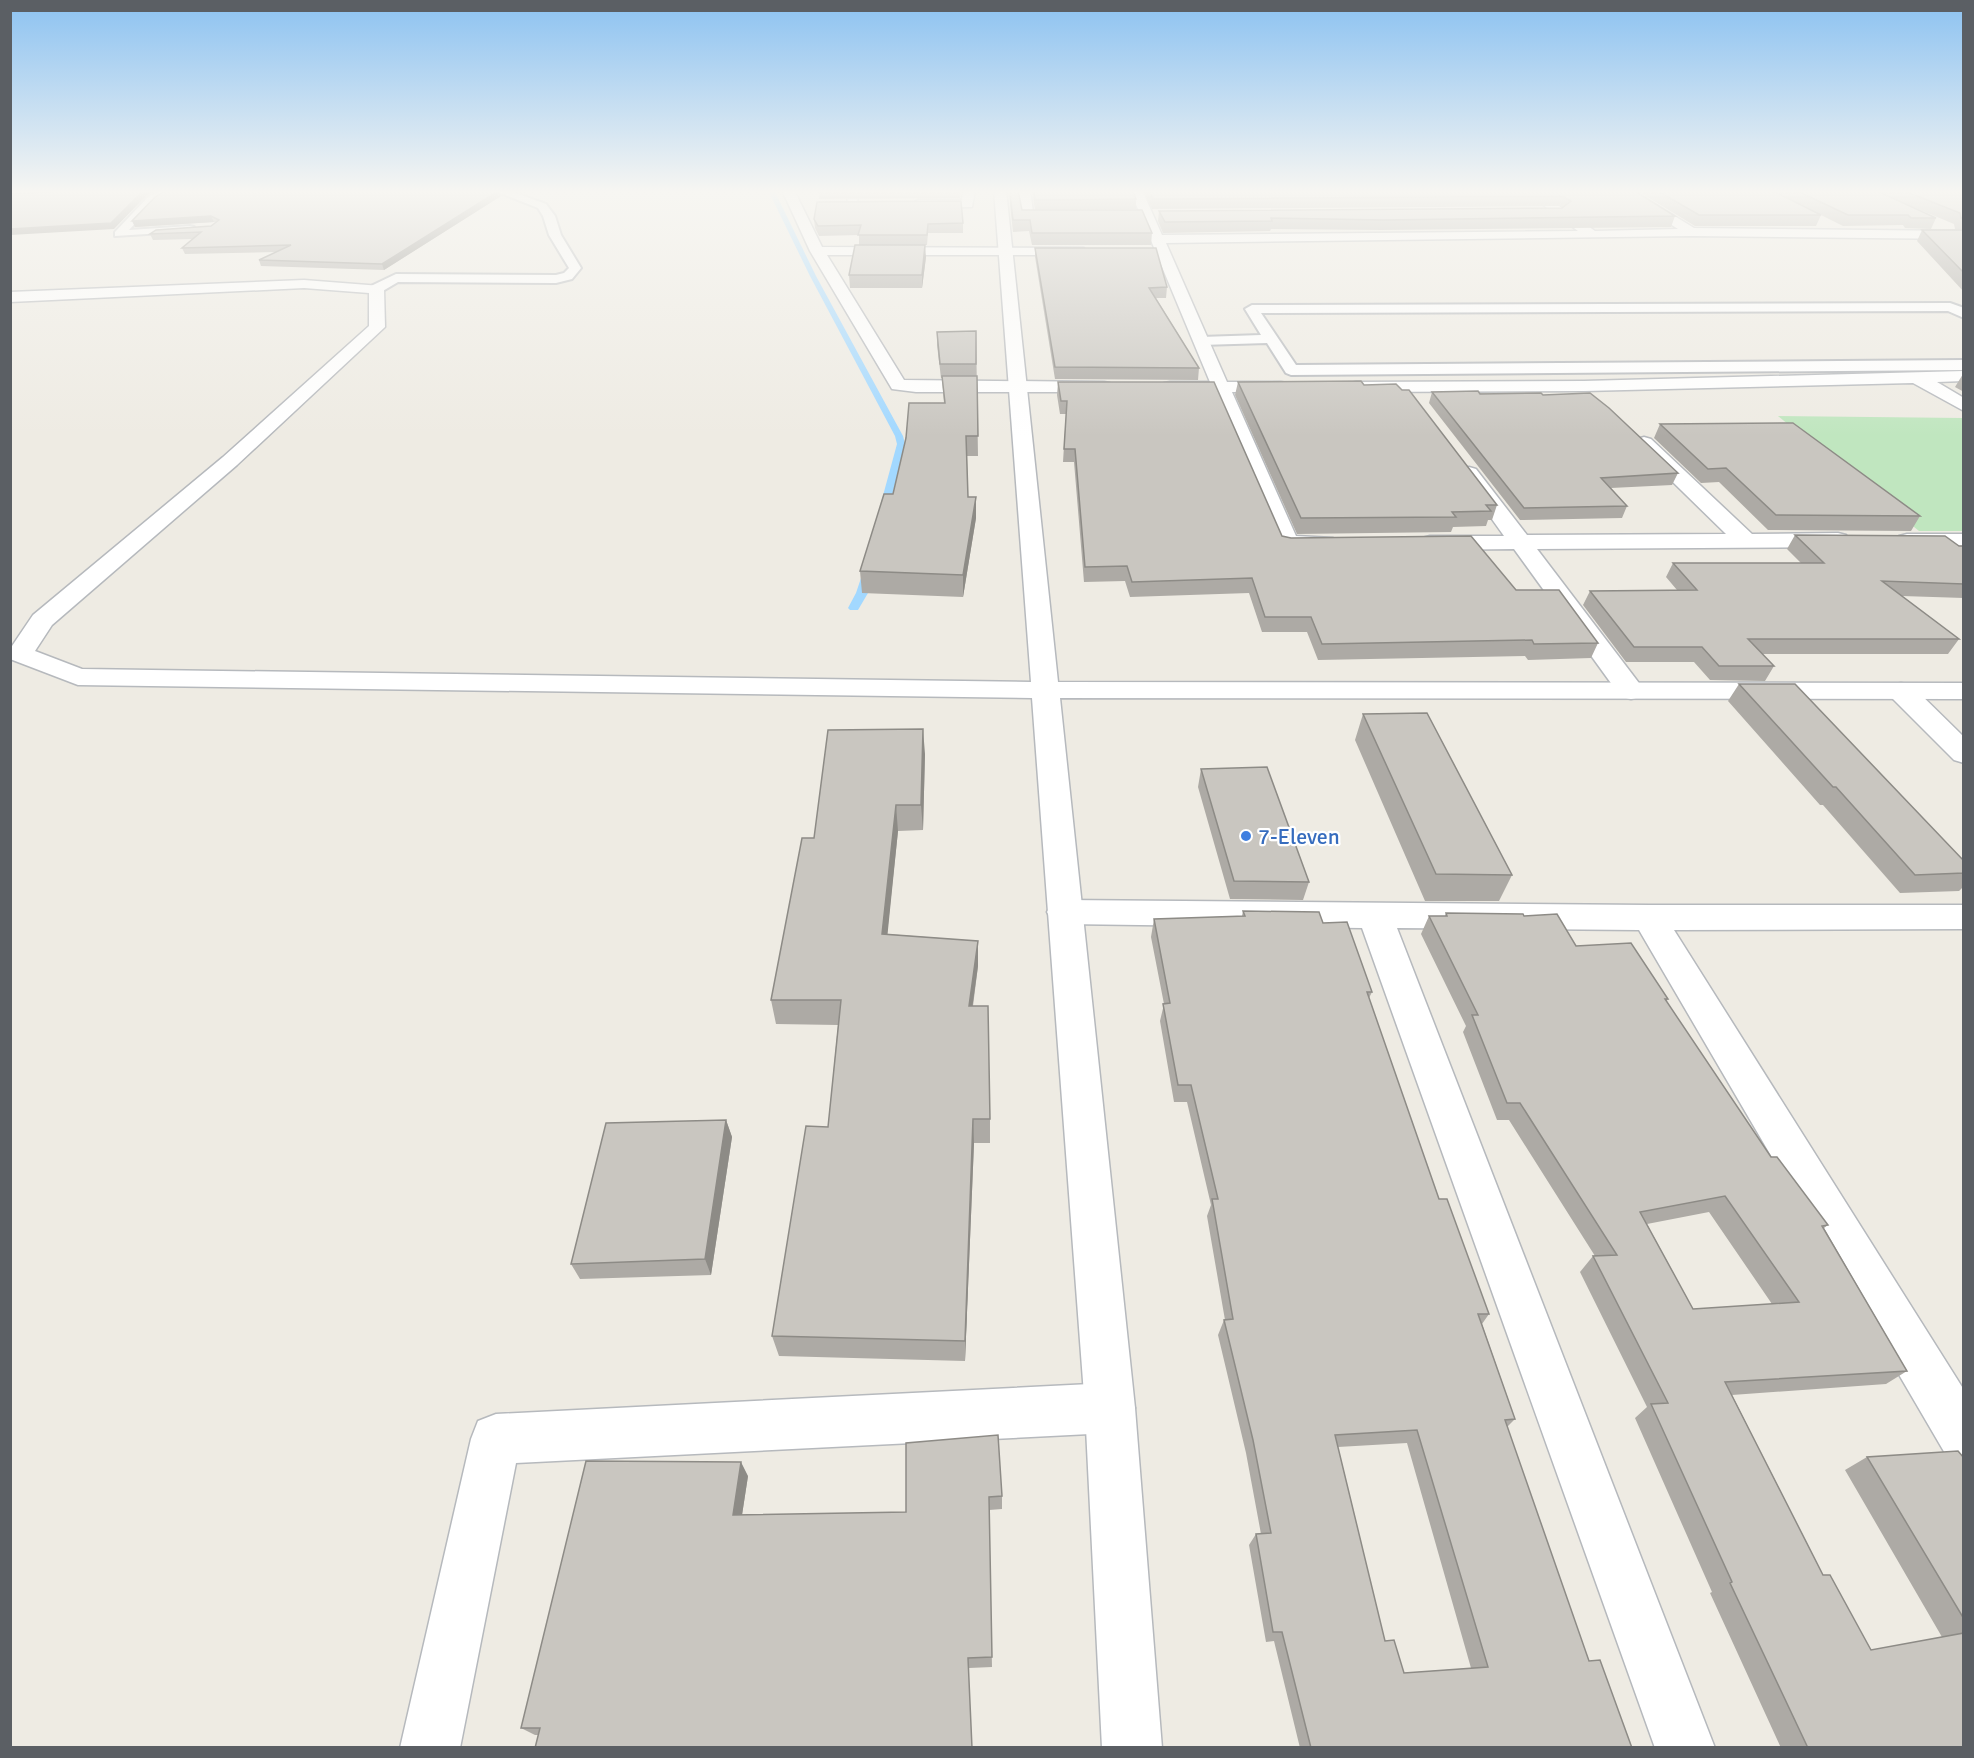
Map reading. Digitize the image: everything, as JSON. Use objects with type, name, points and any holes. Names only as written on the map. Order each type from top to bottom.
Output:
[{"type":"street","points":[[830,272],[898,385],[1126,387]]},
{"type":"street","points":[[1006,272],[1019,387],[1044,690],[1110,1408],[1132,1748]]},
{"type":"street","points":[[1168,272],[1201,340],[1288,543],[1347,543]]},
{"type":"street","points":[[10,297],[304,284],[376,289],[377,327],[230,461],[42,620],[20,654],[78,677],[1044,690],[1964,692]]},
{"type":"street","points":[[1150,387],[1584,386],[1964,376]]},
{"type":"street","points":[[1918,378],[1964,406]]},
{"type":"street","points":[[1584,386],[1601,402]]},
{"type":"street","points":[[1404,388],[1418,406]]},
{"type":"street","points":[[1626,426],[1744,539]]},
{"type":"street","points":[[1453,451],[1631,691]]},
{"type":"street","points":[[1405,543],[1860,540]]},
{"type":"street","points":[[1883,540],[1964,541]]},
{"type":"street","points":[[1901,691],[1964,754]]},
{"type":"street","points":[[1064,912],[1649,918],[1964,917]]},
{"type":"street","points":[[1376,915],[1685,1748]]},
{"type":"street","points":[[1649,918],[1964,1437]]},
{"type":"street","points":[[430,1748],[496,1439],[1110,1408]]},
{"type":"lane","points":[[376,289],[396,278],[556,279],[568,276],[571,272]]},
{"type":"lane","points":[[1964,314],[1950,307],[1252,309],[1291,370],[1964,365]]},
{"type":"lane","points":[[1201,340],[1271,339]]},
{"type":"green space","points":[[1778,416],[1963,418],[1963,531],[1919,531]]},
{"type":"building","points":[[850,272],[922,272],[922,275],[849,275]]},
{"type":"building","points":[[1039,272],[1163,272],[1167,287],[1149,288],[1199,368],[1055,367]]},
{"type":"building","points":[[976,331],[976,364],[940,364],[937,332]]},
{"type":"building","points":[[942,376],[977,376],[978,436],[966,436],[968,497],[976,497],[963,575],[860,571],[884,494],[893,494],[906,438],[909,403],[945,403]]},
{"type":"building","points":[[1361,381],[1364,385],[1396,384],[1402,390],[1409,390],[1497,505],[1486,505],[1491,511],[1452,512],[1456,517],[1301,518],[1238,382]]},
{"type":"building","points":[[1058,382],[1214,382],[1282,536],[1291,538],[1471,536],[1516,590],[1559,590],[1598,643],[1534,644],[1532,640],[1322,644],[1311,617],[1265,617],[1252,578],[1132,582],[1127,566],[1085,567],[1075,449],[1064,449],[1067,401],[1061,401]]},
{"type":"building","points":[[1478,391],[1480,394],[1590,393],[1678,473],[1601,478],[1627,506],[1524,508],[1432,392]]},
{"type":"building","points":[[1793,423],[1920,516],[1776,515],[1726,468],[1708,469],[1660,424]]},
{"type":"building","points":[[1795,535],[1945,536],[1959,546],[1964,546],[1964,584],[1882,581],[1959,639],[1748,639],[1774,666],[1719,666],[1702,647],[1634,647],[1590,591],[1697,590],[1673,563],[1824,563]]},
{"type":"building","points":[[1739,684],[1795,684],[1964,861],[1964,873],[1915,875]]},
{"type":"building","points":[[1427,713],[1512,875],[1436,874],[1363,714]]},
{"type":"building","points":[[923,729],[921,805],[896,805],[882,934],[978,941],[969,1006],[988,1006],[990,1119],[973,1119],[965,1341],[772,1336],[806,1126],[828,1127],[841,1000],[771,1000],[802,838],[814,838],[828,730]]},
{"type":"building","name":"7-Eleven","points":[[1267,767],[1309,882],[1234,881],[1201,769]]},
{"type":"building","points":[[1243,911],[1319,912],[1323,923],[1347,922],[1372,992],[1367,992],[1439,1199],[1447,1199],[1489,1314],[1478,1314],[1515,1419],[1505,1420],[1589,1661],[1600,1660],[1632,1748],[1311,1748],[1282,1632],[1273,1632],[1256,1534],[1271,1533],[1253,1440],[1224,1320],[1233,1319],[1212,1199],[1218,1199],[1191,1085],[1178,1085],[1163,1004],[1170,1003],[1154,919],[1245,916]],"holes":[[[1417,1430],[1488,1667],[1404,1673],[1394,1640],[1385,1641],[1335,1435]]]},
{"type":"building","points":[[1446,913],[1523,914],[1524,916],[1557,914],[1576,946],[1631,943],[1668,999],[1665,999],[1771,1157],[1777,1157],[1828,1225],[1822,1226],[1907,1371],[1725,1382],[1823,1575],[1830,1575],[1871,1650],[1964,1633],[1964,1748],[1808,1748],[1730,1583],[1732,1582],[1651,1404],[1668,1403],[1593,1256],[1617,1255],[1520,1103],[1507,1103],[1472,1015],[1478,1015],[1429,916],[1447,916]],"holes":[[[1725,1196],[1799,1302],[1693,1309],[1640,1212]]]},
{"type":"building","points":[[726,1120],[705,1259],[571,1264],[606,1123]]},
{"type":"building","points":[[998,1435],[1002,1496],[989,1497],[992,1657],[968,1658],[972,1748],[535,1748],[540,1728],[521,1728],[586,1461],[741,1462],[733,1515],[906,1512],[906,1443]]},
{"type":"building","points":[[1958,1451],[1964,1458],[1964,1619],[1867,1457]]},
{"type":"waterway","points":[[811,272],[899,436],[901,444],[883,514]]},
{"type":"waterway","points":[[854,608],[862,593],[867,575]]},
{"type":"place","name":"7-Eleven","points":[[1246,836]]}]
